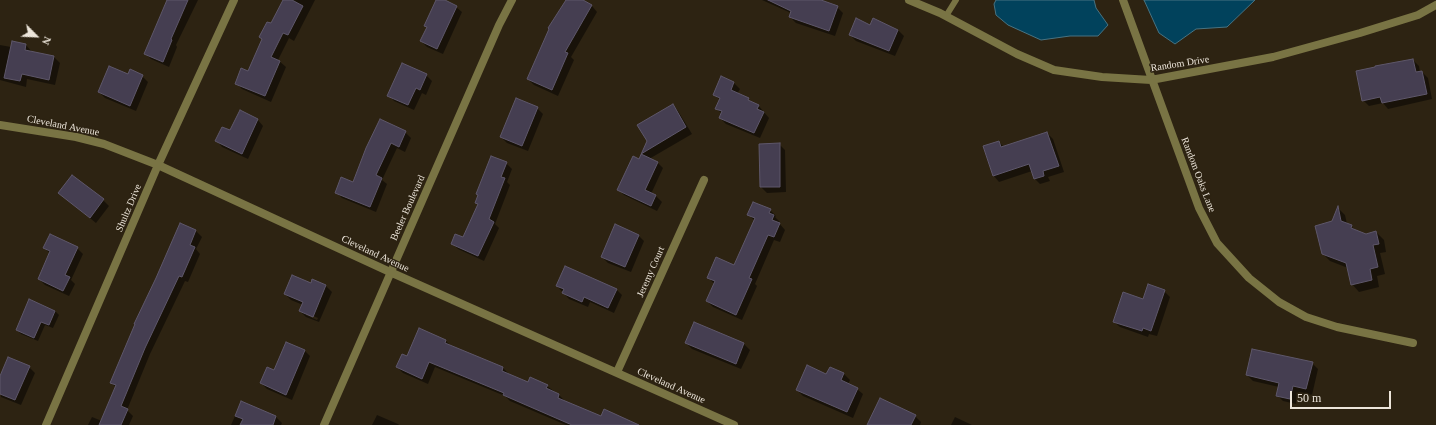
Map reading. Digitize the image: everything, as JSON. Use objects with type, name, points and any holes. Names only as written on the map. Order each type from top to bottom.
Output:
[{"type":"street","name":"Shultz Drive","points":[[46,425],[158,165],[234,0]]},
{"type":"street","name":"Beeler Boulevard","points":[[324,425],[498,25],[512,0]]},
{"type":"street","name":"Random Drive","points":[[909,0],[946,16],[1017,54],[1054,70],[1102,77],[1151,80],[1274,57],[1418,15],[1436,5]]},
{"type":"street","name":"Random Oaks Lane","points":[[1123,0],[1199,208],[1217,243],[1249,278],[1279,302],[1306,317],[1337,327],[1413,343]]},
{"type":"street","name":"Cleveland Avenue","points":[[0,125],[104,144],[158,165],[390,272],[734,425]]},
{"type":"street","name":"Jeremy Court","points":[[617,372],[704,180]]},
{"type":"lane","points":[[946,16],[956,0]]},
{"type":"water","points":[[996,0],[1094,0],[1096,8],[1108,25],[1098,36],[1070,36],[1041,40],[1008,25],[996,15],[994,4]]},
{"type":"water","points":[[1144,0],[1255,0],[1227,27],[1196,29],[1175,44],[1159,33]]},
{"type":"building","points":[[167,0],[188,0],[163,62],[144,54]]},
{"type":"building","points":[[283,0],[292,0],[303,6],[288,35],[283,33],[271,57],[280,61],[265,96],[235,84],[241,68],[248,71],[262,39],[259,37],[267,22],[271,23]]},
{"type":"building","points":[[436,0],[445,0],[457,6],[437,49],[420,41],[427,27],[424,26]]},
{"type":"building","points":[[566,0],[583,0],[592,5],[565,52],[568,53],[552,90],[527,79],[549,29],[548,28]]},
{"type":"building","points":[[768,0],[821,0],[838,6],[829,31],[789,17],[791,11]]},
{"type":"building","points":[[856,18],[870,25],[873,18],[898,30],[889,51],[849,35]]},
{"type":"building","points":[[12,41],[26,44],[25,50],[54,56],[49,80],[22,74],[20,81],[4,78]]},
{"type":"building","points":[[1413,59],[1416,72],[1422,71],[1427,94],[1382,103],[1380,97],[1362,101],[1356,71]]},
{"type":"building","points":[[402,63],[427,74],[420,90],[416,88],[408,105],[387,96]]},
{"type":"building","points":[[109,66],[128,74],[130,69],[143,75],[130,106],[98,92]]},
{"type":"building","points":[[721,76],[734,82],[731,90],[749,98],[748,100],[759,105],[757,109],[764,112],[754,133],[719,118],[722,111],[715,109],[720,98],[713,95]]},
{"type":"building","points":[[516,98],[538,107],[522,146],[500,137]]},
{"type":"building","points":[[673,104],[686,127],[641,154],[647,141],[637,125]]},
{"type":"building","points":[[240,110],[258,119],[242,154],[215,141],[222,127],[230,130]]},
{"type":"building","points":[[380,119],[406,131],[399,147],[391,143],[376,175],[382,178],[370,207],[335,193],[341,177],[353,182],[366,148]]},
{"type":"building","points":[[1047,132],[1059,166],[1043,171],[1044,176],[1034,179],[1029,164],[993,176],[983,146],[999,141],[1001,147]]},
{"type":"building","points":[[780,143],[780,187],[760,187],[759,144]]},
{"type":"building","points":[[641,154],[658,162],[645,190],[656,195],[651,206],[617,190],[633,156],[639,159]]},
{"type":"building","points":[[491,156],[507,162],[501,177],[505,178],[489,219],[494,222],[478,256],[451,244],[455,234],[463,237],[478,204],[475,203],[478,195],[476,194]]},
{"type":"building","points":[[72,175],[104,199],[90,218],[58,193]]},
{"type":"building","points":[[753,202],[771,209],[769,213],[774,215],[772,220],[780,223],[774,237],[768,235],[749,278],[752,279],[736,315],[706,301],[715,281],[707,278],[716,257],[734,265],[755,218],[747,215]]},
{"type":"building","points":[[1338,206],[1341,221],[1352,225],[1351,228],[1366,234],[1376,231],[1379,244],[1373,245],[1378,267],[1370,269],[1372,280],[1351,285],[1346,263],[1322,254],[1315,226],[1332,221]]},
{"type":"building","points":[[180,223],[196,230],[190,245],[195,247],[182,277],[179,276],[145,348],[121,406],[128,409],[121,425],[99,425],[116,385],[110,383],[134,324]]},
{"type":"building","points":[[615,224],[639,235],[625,267],[601,257]]},
{"type":"building","points":[[50,234],[78,247],[65,275],[70,277],[63,291],[38,279],[50,251],[43,248]]},
{"type":"building","points":[[565,266],[617,289],[608,308],[584,297],[582,302],[562,293],[564,289],[556,286]]},
{"type":"building","points":[[292,275],[311,283],[312,279],[326,285],[313,317],[299,311],[303,302],[284,294]]},
{"type":"building","points":[[1148,284],[1165,290],[1151,331],[1143,328],[1142,331],[1113,322],[1123,292],[1143,299]]},
{"type":"building","points":[[29,299],[55,311],[49,325],[41,322],[34,338],[16,330]]},
{"type":"building","points":[[694,322],[744,343],[736,364],[685,343]]},
{"type":"building","points":[[419,328],[446,340],[445,343],[503,367],[502,371],[528,382],[530,377],[548,385],[546,388],[559,394],[558,398],[601,416],[604,409],[639,425],[572,425],[503,395],[504,393],[429,362],[422,379],[396,367],[402,354],[407,356]]},
{"type":"building","points":[[286,342],[305,350],[286,395],[260,383],[267,367],[274,370]]},
{"type":"building","points":[[1252,349],[1313,362],[1306,389],[1293,386],[1290,399],[1276,396],[1279,383],[1246,375]]},
{"type":"building","points":[[8,357],[30,366],[15,400],[0,394],[0,376]]},
{"type":"building","points":[[807,365],[826,374],[830,367],[844,373],[841,380],[858,388],[847,412],[796,390]]},
{"type":"building","points":[[880,398],[916,415],[911,425],[867,425]]},
{"type":"building","points":[[241,401],[276,416],[273,425],[240,425],[243,419],[235,416]]}]
